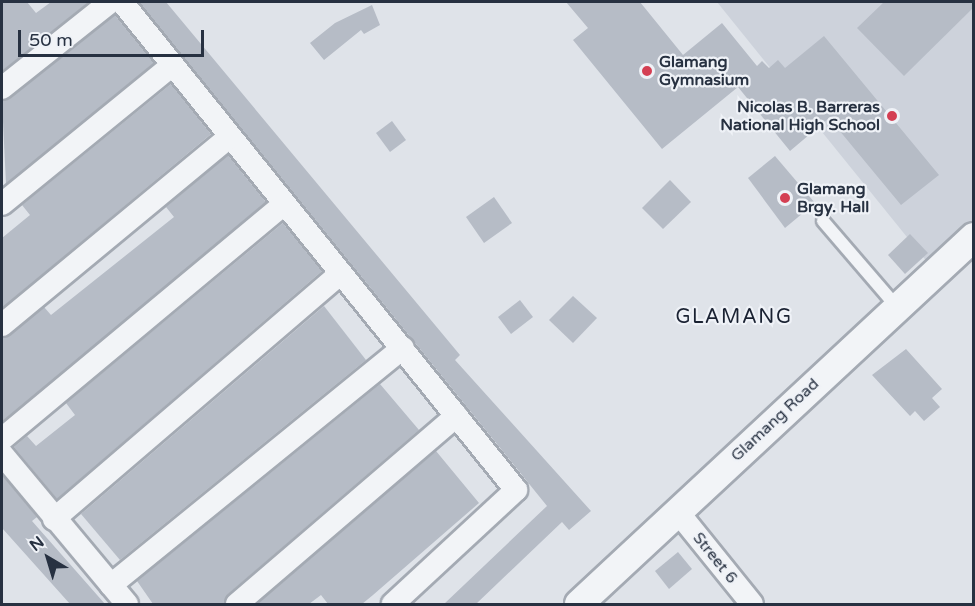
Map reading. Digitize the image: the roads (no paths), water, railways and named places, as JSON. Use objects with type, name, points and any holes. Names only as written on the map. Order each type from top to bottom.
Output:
[{"type":"street","points":[[2,88],[110,2]]},
{"type":"street","points":[[122,2],[171,66],[512,484],[514,496],[393,604]]},
{"type":"street","points":[[2,204],[171,66]]},
{"type":"street","points":[[2,325],[230,137]]},
{"type":"street","points":[[2,439],[285,204]]},
{"type":"street","name":"Glamang Road","points":[[579,604],[974,237]]},
{"type":"street","points":[[54,519],[340,274]]},
{"type":"street","points":[[111,585],[403,348]]},
{"type":"street","points":[[237,604],[456,416]]},
{"type":"street","points":[[2,454],[127,604]]},
{"type":"street","name":"Street 6","points":[[677,511],[753,604]]},
{"type":"lane","points":[[823,220],[897,307]]},
{"type":"place","name":"Glamang Gymnasium","points":[[647,71]]},
{"type":"place","name":"Nicolas B. Barreras National High School","points":[[892,116]]},
{"type":"place","name":"Glamang Brgy. Hall","points":[[785,198]]},
{"type":"district","name":"GLAMANG","points":[[734,317]]}]
